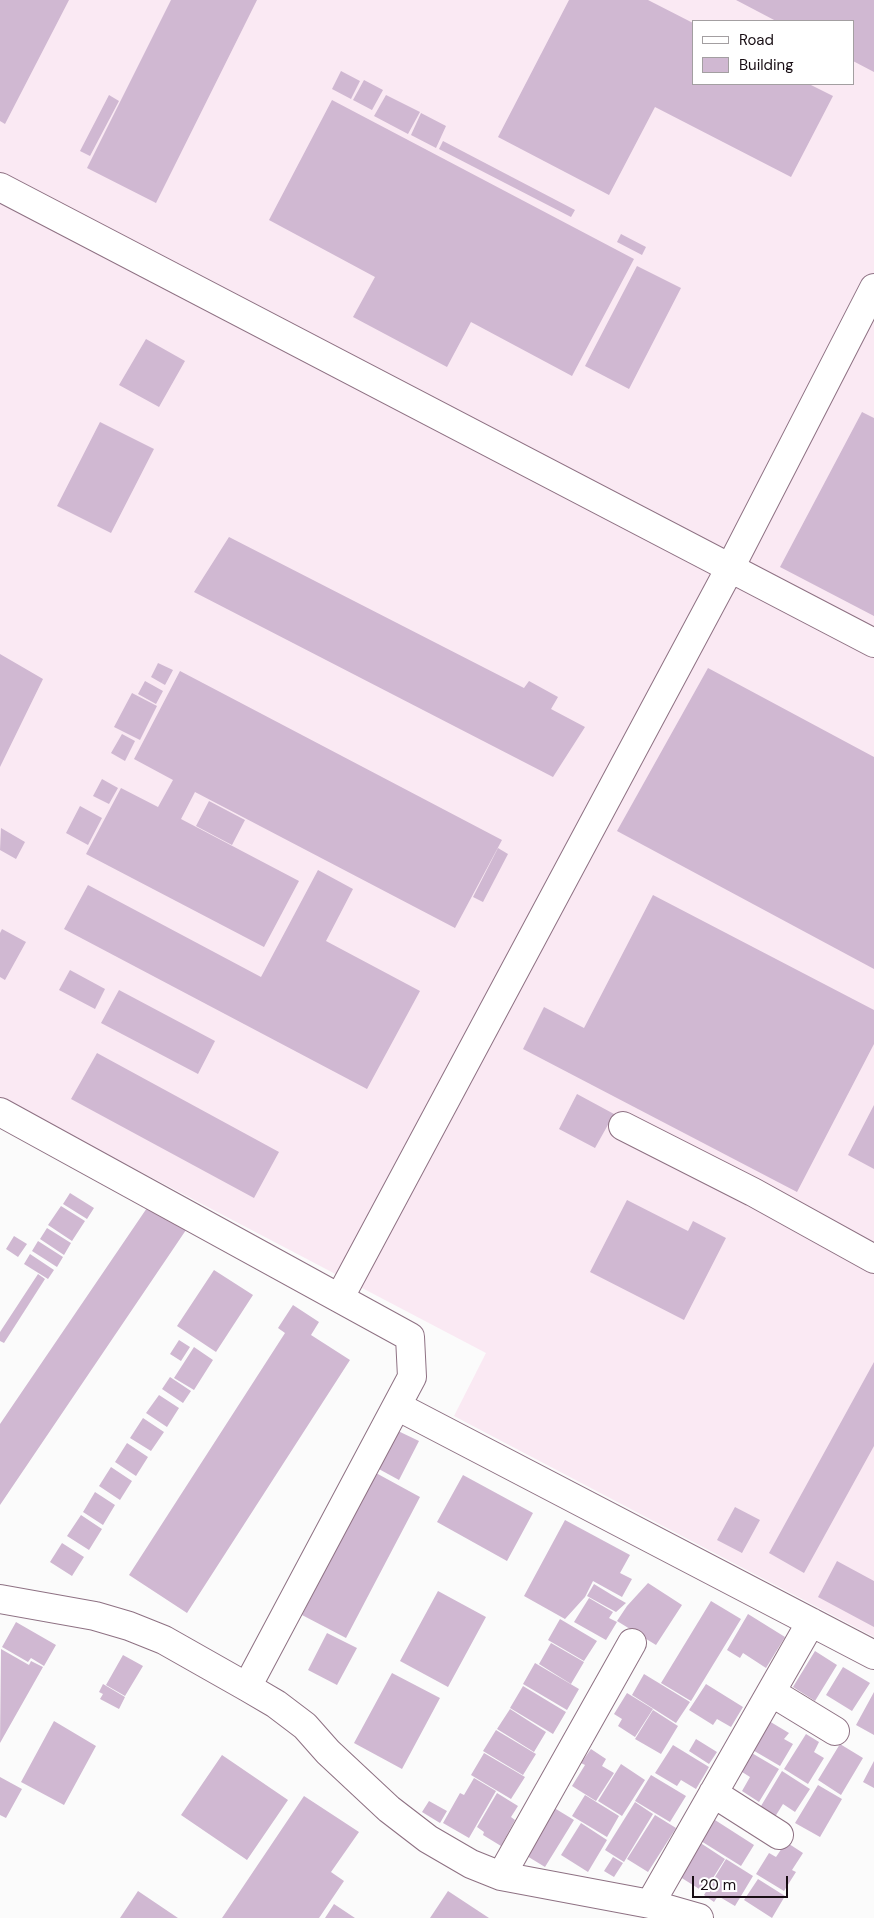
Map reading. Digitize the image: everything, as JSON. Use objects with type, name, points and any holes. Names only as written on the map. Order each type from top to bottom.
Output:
[{"type":"street","points":[[0,187],[874,643]]},
{"type":"street","points":[[340,1297],[730,568],[874,288]]},
{"type":"street","points":[[0,1112],[410,1337],[412,1377],[247,1686]]},
{"type":"street","points":[[623,1126],[754,1192],[874,1259]]},
{"type":"street","points":[[397,1406],[874,1655]]},
{"type":"street","points":[[0,1599],[95,1616],[129,1626],[164,1640],[247,1686],[276,1704],[305,1726],[382,1803],[416,1830],[455,1856],[501,1876],[650,1904],[699,1918]]},
{"type":"street","points":[[650,1904],[811,1622]]},
{"type":"street","points":[[501,1876],[632,1642]]},
{"type":"street","points":[[771,1692],[835,1731]]},
{"type":"street","points":[[713,1793],[779,1835]]},
{"type":"shaded area","points":[[0,0],[874,0],[874,1637],[454,1416],[486,1353],[0,1098]]},
{"type":"building","points":[[0,0],[69,0],[5,124],[0,121]]},
{"type":"building","points":[[171,0],[257,0],[156,203],[87,168]]},
{"type":"building","points":[[569,0],[648,0],[692,22],[692,85],[811,85],[833,96],[791,177],[655,107],[609,195],[498,137]]},
{"type":"building","points":[[736,0],[874,0],[874,72],[854,62],[854,20],[774,20]]},
{"type":"building","points":[[341,71],[360,81],[351,99],[332,89]]},
{"type":"building","points":[[364,80],[383,90],[372,110],[353,100]]},
{"type":"building","points":[[109,95],[119,101],[90,156],[80,151]]},
{"type":"building","points":[[386,95],[420,112],[408,134],[374,116]]},
{"type":"building","points":[[332,100],[634,259],[572,376],[471,322],[447,367],[353,317],[375,277],[269,220]]},
{"type":"building","points":[[421,113],[446,126],[436,148],[411,135]]},
{"type":"building","points":[[443,141],[575,210],[571,217],[439,149]]},
{"type":"building","points":[[621,234],[646,247],[642,255],[617,242]]},
{"type":"building","points":[[637,266],[681,288],[629,389],[585,366]]},
{"type":"building","points":[[146,339],[185,361],[159,407],[119,385]]},
{"type":"building","points":[[862,412],[874,418],[874,616],[780,567]]},
{"type":"building","points":[[100,422],[154,449],[111,533],[57,506]]},
{"type":"building","points":[[229,537],[524,688],[529,681],[558,697],[551,709],[585,727],[553,777],[194,592]]},
{"type":"building","points":[[0,654],[43,679],[0,767]]},
{"type":"building","points":[[158,663],[173,670],[165,685],[151,677]]},
{"type":"building","points":[[708,668],[874,757],[874,969],[617,831]]},
{"type":"building","points":[[180,671],[502,840],[455,928],[195,792],[181,819],[299,881],[264,947],[86,854],[121,788],[158,807],[173,780],[134,759]]},
{"type":"building","points":[[145,681],[163,691],[156,704],[138,694]]},
{"type":"building","points":[[132,693],[157,706],[140,740],[114,727]]},
{"type":"building","points":[[122,734],[135,741],[125,761],[111,753]]},
{"type":"building","points":[[102,779],[118,788],[109,804],[93,796]]},
{"type":"building","points":[[209,801],[245,820],[232,845],[196,826]]},
{"type":"building","points":[[80,806],[102,818],[88,845],[66,833]]},
{"type":"building","points":[[1,828],[25,842],[16,859],[0,850]]},
{"type":"building","points":[[498,848],[508,854],[483,902],[473,897]]},
{"type":"building","points":[[318,870],[353,889],[326,941],[420,991],[367,1089],[64,929],[88,885],[261,977]]},
{"type":"building","points":[[653,895],[874,1010],[874,1044],[797,1192],[523,1049],[544,1007],[584,1028]]},
{"type":"building","points":[[2,929],[26,942],[5,980],[0,977],[0,933]]},
{"type":"building","points":[[70,970],[105,989],[95,1009],[59,990]]},
{"type":"building","points":[[119,990],[215,1041],[198,1074],[101,1023]]},
{"type":"building","points":[[97,1053],[279,1152],[254,1198],[71,1099]]},
{"type":"building","points":[[577,1094],[614,1114],[595,1148],[559,1129]]},
{"type":"building","points":[[874,1105],[874,1169],[848,1155]]},
{"type":"building","points":[[70,1193],[94,1208],[87,1219],[63,1204]]},
{"type":"building","points":[[627,1200],[688,1231],[693,1221],[726,1238],[684,1320],[590,1272]]},
{"type":"building","points":[[149,1205],[186,1230],[0,1505],[0,1424]]},
{"type":"building","points":[[61,1206],[85,1221],[72,1241],[48,1225]]},
{"type":"building","points":[[47,1228],[71,1243],[64,1255],[40,1239]]},
{"type":"building","points":[[14,1236],[27,1244],[18,1257],[6,1249]]},
{"type":"building","points":[[38,1241],[63,1257],[57,1267],[32,1251]]},
{"type":"building","points":[[30,1254],[54,1270],[48,1279],[24,1264]]},
{"type":"building","points":[[214,1270],[253,1295],[216,1352],[177,1326]]},
{"type":"building","points":[[38,1274],[45,1279],[4,1343],[0,1341],[0,1332]]},
{"type":"building","points":[[293,1305],[319,1322],[311,1335],[350,1360],[187,1613],[129,1575],[285,1333],[278,1328]]},
{"type":"building","points":[[179,1340],[190,1347],[181,1361],[170,1354]]},
{"type":"building","points":[[194,1347],[213,1360],[194,1390],[174,1378]]},
{"type":"building","points":[[874,1362],[874,1446],[804,1573],[769,1553]]},
{"type":"building","points":[[170,1377],[191,1391],[183,1403],[162,1389]]},
{"type":"building","points":[[159,1395],[179,1408],[167,1427],[146,1413]]},
{"type":"building","points":[[143,1418],[164,1432],[151,1451],[130,1438]]},
{"type":"building","points":[[396,1430],[419,1441],[399,1480],[377,1468]]},
{"type":"building","points":[[127,1443],[148,1457],[136,1476],[115,1462]]},
{"type":"building","points":[[111,1467],[132,1481],[120,1500],[99,1486]]},
{"type":"building","points":[[376,1473],[420,1497],[346,1638],[302,1615]]},
{"type":"building","points":[[463,1475],[533,1513],[507,1561],[437,1522]]},
{"type":"building","points":[[95,1492],[115,1505],[103,1525],[83,1512]]},
{"type":"building","points":[[735,1507],[760,1520],[742,1553],[717,1540]]},
{"type":"building","points":[[81,1515],[102,1529],[89,1550],[67,1536]]},
{"type":"building","points":[[565,1520],[630,1555],[620,1573],[632,1579],[622,1597],[593,1581],[585,1597],[565,1619],[524,1596]]},
{"type":"building","points":[[62,1543],[84,1557],[72,1576],[50,1562]]},
{"type":"building","points":[[837,1561],[874,1581],[874,1627],[818,1597]]},
{"type":"building","points":[[648,1583],[682,1605],[656,1645],[617,1621],[627,1606]]},
{"type":"building","points":[[594,1584],[626,1603],[616,1612],[587,1596]]},
{"type":"building","points":[[438,1591],[486,1617],[448,1687],[400,1661]]},
{"type":"building","points":[[589,1598],[613,1612],[609,1618],[617,1622],[606,1640],[574,1622]]},
{"type":"building","points":[[711,1601],[741,1619],[691,1701],[661,1683]]},
{"type":"building","points":[[748,1614],[785,1637],[766,1668],[743,1653],[740,1658],[727,1650]]},
{"type":"building","points":[[560,1619],[597,1641],[584,1661],[548,1640]]},
{"type":"building","points":[[16,1622],[56,1645],[44,1666],[31,1658],[28,1662],[2,1647]]},
{"type":"building","points":[[327,1633],[357,1648],[337,1685],[308,1670]]},
{"type":"building","points":[[551,1643],[584,1662],[571,1684],[539,1664]]},
{"type":"building","points":[[1,1649],[29,1665],[31,1661],[43,1667],[0,1743]]},
{"type":"building","points":[[815,1651],[837,1665],[815,1701],[793,1687]]},
{"type":"building","points":[[123,1655],[143,1666],[125,1696],[106,1685]]},
{"type":"building","points":[[535,1663],[579,1689],[567,1710],[523,1684]]},
{"type":"building","points":[[843,1667],[870,1683],[852,1711],[826,1695]]},
{"type":"building","points":[[392,1673],[440,1698],[402,1769],[354,1743]]},
{"type":"building","points":[[644,1674],[690,1702],[676,1723],[632,1695]]},
{"type":"building","points":[[103,1684],[125,1697],[119,1709],[100,1699],[103,1694],[99,1692]]},
{"type":"building","points":[[706,1684],[743,1707],[731,1727],[717,1719],[713,1725],[689,1710]]},
{"type":"building","points":[[523,1686],[566,1712],[553,1734],[510,1708]]},
{"type":"building","points":[[874,1692],[874,1735],[856,1725]]},
{"type":"building","points":[[627,1693],[653,1709],[635,1737],[618,1726],[622,1719],[614,1714]]},
{"type":"building","points":[[510,1709],[546,1732],[534,1752],[497,1729]]},
{"type":"building","points":[[653,1710],[678,1726],[661,1754],[635,1739]]},
{"type":"building","points":[[54,1721],[96,1746],[64,1805],[21,1782]]},
{"type":"building","points":[[769,1721],[789,1733],[784,1739],[793,1744],[780,1766],[751,1749]]},
{"type":"building","points":[[496,1730],[536,1754],[523,1775],[483,1751]]},
{"type":"building","points":[[806,1734],[819,1742],[814,1752],[824,1758],[808,1784],[784,1769]]},
{"type":"building","points":[[696,1739],[717,1752],[709,1764],[689,1751]]},
{"type":"building","points":[[840,1744],[863,1758],[841,1795],[818,1780]]},
{"type":"building","points":[[673,1745],[709,1767],[696,1789],[681,1780],[677,1786],[655,1773]]},
{"type":"building","points":[[591,1749],[606,1759],[602,1766],[614,1773],[596,1801],[572,1786],[585,1765],[581,1763]]},
{"type":"building","points":[[750,1752],[779,1769],[759,1802],[742,1791],[750,1777],[739,1770]]},
{"type":"building","points":[[484,1753],[525,1777],[511,1799],[471,1775]]},
{"type":"building","points":[[222,1755],[288,1800],[247,1860],[181,1815]]},
{"type":"building","points":[[874,1761],[874,1788],[863,1782]]},
{"type":"building","points":[[621,1764],[645,1780],[622,1816],[598,1801]]},
{"type":"building","points":[[782,1771],[810,1789],[795,1812],[783,1804],[773,1820],[758,1811]]},
{"type":"building","points":[[651,1775],[686,1796],[670,1822],[635,1801]]},
{"type":"building","points":[[0,1777],[22,1789],[6,1818],[0,1815]]},
{"type":"building","points":[[474,1778],[496,1791],[469,1838],[443,1823],[460,1793],[464,1795]]},
{"type":"building","points":[[818,1785],[842,1799],[820,1837],[795,1823]]},
{"type":"building","points":[[497,1793],[518,1806],[511,1817],[515,1820],[501,1846],[483,1835],[484,1832],[477,1827]]},
{"type":"building","points":[[585,1795],[619,1816],[607,1837],[572,1816]]},
{"type":"building","points":[[304,1796],[359,1832],[331,1872],[344,1881],[319,1918],[222,1918]]},
{"type":"building","points":[[429,1801],[447,1811],[440,1823],[422,1812]]},
{"type":"building","points":[[635,1802],[653,1814],[624,1862],[605,1850]]},
{"type":"building","points":[[551,1806],[574,1820],[545,1867],[522,1853]]},
{"type":"building","points":[[655,1815],[676,1828],[648,1872],[627,1859]]},
{"type":"building","points":[[715,1820],[754,1845],[741,1866],[701,1841]]},
{"type":"building","points":[[581,1823],[607,1840],[588,1872],[561,1855]]},
{"type":"building","points":[[699,1842],[725,1859],[704,1892],[677,1875]]},
{"type":"building","points":[[786,1842],[803,1853],[792,1870],[796,1872],[784,1891],[756,1874],[769,1853],[776,1857]]},
{"type":"building","points":[[613,1857],[623,1863],[614,1877],[604,1871]]},
{"type":"building","points":[[726,1859],[753,1876],[735,1906],[718,1896],[714,1902],[704,1895]]},
{"type":"building","points":[[758,1879],[785,1896],[772,1918],[744,1900]]},
{"type":"building","points":[[138,1891],[178,1918],[120,1918]]},
{"type":"building","points":[[448,1891],[489,1918],[430,1918]]},
{"type":"building","points":[[334,1904],[355,1918],[325,1918]]}]
